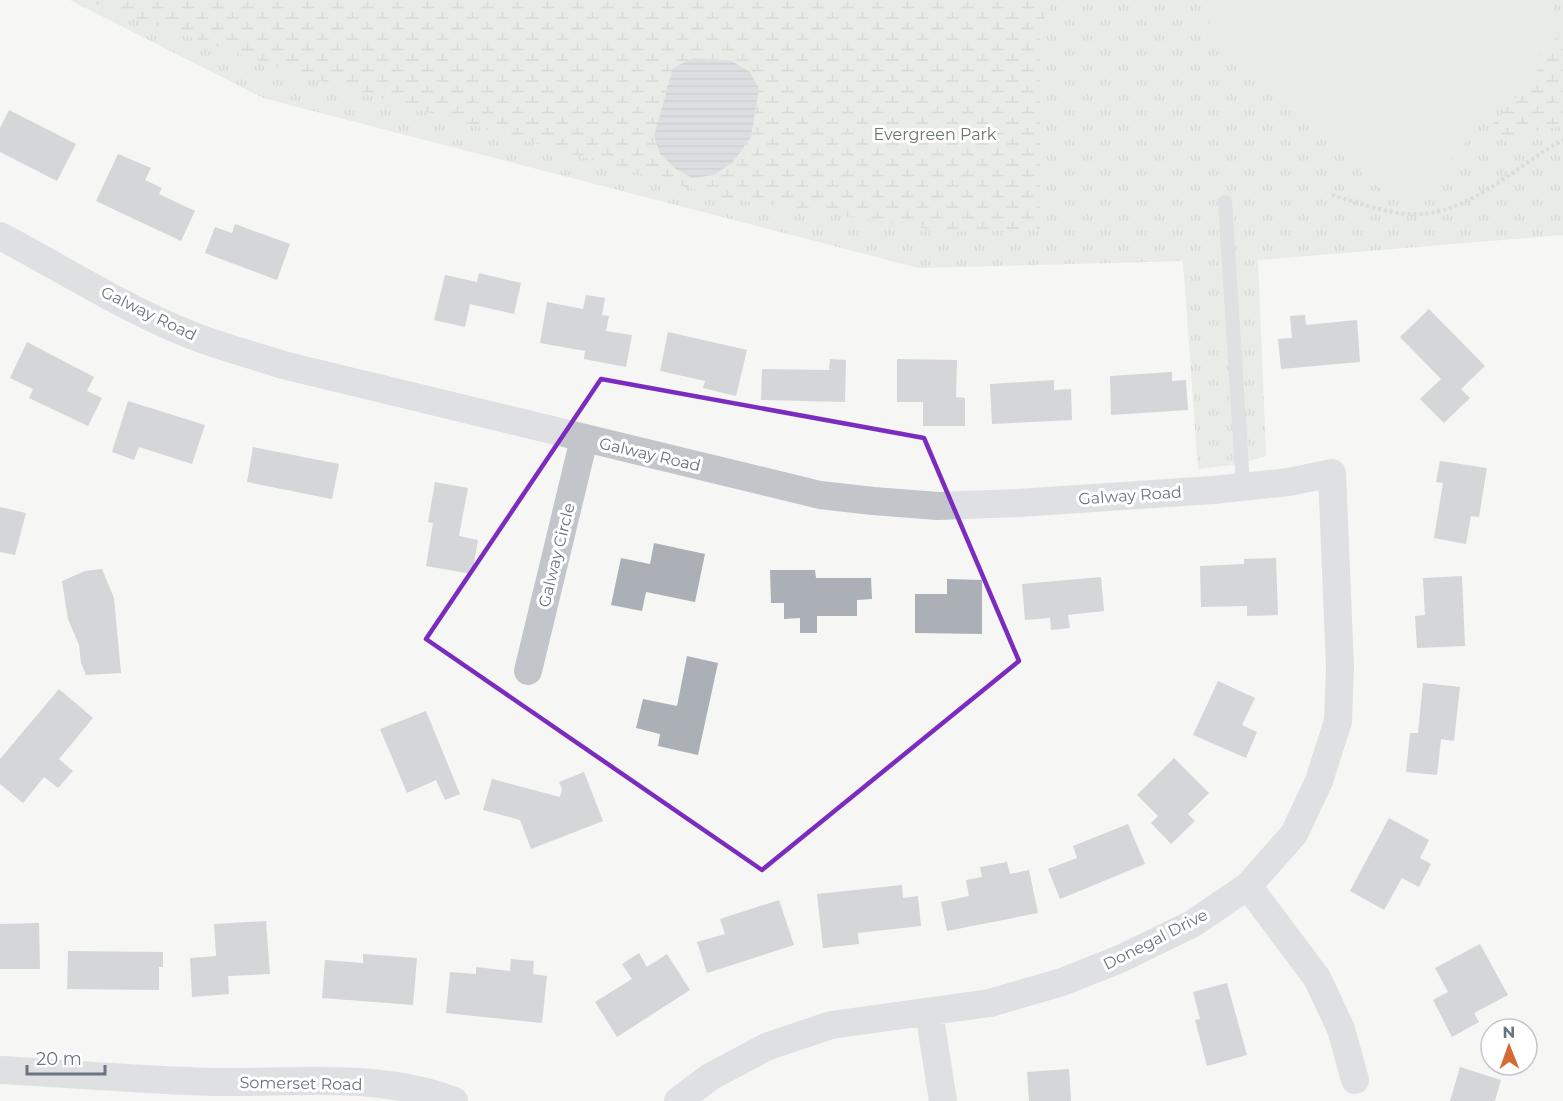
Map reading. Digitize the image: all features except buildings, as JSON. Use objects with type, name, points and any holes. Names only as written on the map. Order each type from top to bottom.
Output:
[{"type":"street","name":"Galway Road","points":[[0,236],[158,321],[193,336],[283,364],[820,495],[938,506],[1019,503],[1289,482],[1332,473]]},
{"type":"street","name":"Galway Circle","points":[[528,671],[585,439]]},
{"type":"street","name":"Donegal Drive","points":[[678,1101],[710,1077],[766,1047],[831,1025],[990,1003],[1062,982],[1120,959],[1192,924],[1248,886],[1294,834],[1319,781],[1338,721],[1340,667],[1332,473]]},
{"type":"street","points":[[1248,886],[1317,978],[1341,1029],[1355,1080]]},
{"type":"street","points":[[929,1012],[943,1101]]},
{"type":"street","name":"Somerset Road","points":[[0,1070],[146,1090],[214,1082],[348,1081],[438,1095],[454,1101]]},
{"type":"lane","points":[[1226,202],[1243,486]]},
{"type":"path","points":[[1332,195],[1373,208],[1408,214],[1436,211],[1472,199],[1563,140]]},
{"type":"highlighted area","points":[[601,379],[924,438],[1019,661],[762,870],[426,639]]},
{"type":"green space","name":"Evergreen Park","points":[[70,0],[1563,0],[1563,235],[1258,260],[1266,456],[1239,464],[1198,469],[1183,261],[919,268],[263,98]]},
{"type":"green space","points":[[83,0],[1053,0],[1040,28],[1040,229],[951,232],[723,198],[307,77]]},
{"type":"green space","points":[[1225,0],[1550,0],[1563,29],[1416,200],[1393,200],[1204,33]]},
{"type":"green space","points":[[1563,31],[1563,126],[1498,139],[1490,134],[1489,129],[1531,80]]},
{"type":"shaded area","points":[[694,58],[731,61],[750,72],[759,89],[751,137],[733,162],[714,175],[692,178],[676,169],[660,154],[654,136],[673,68]]}]
